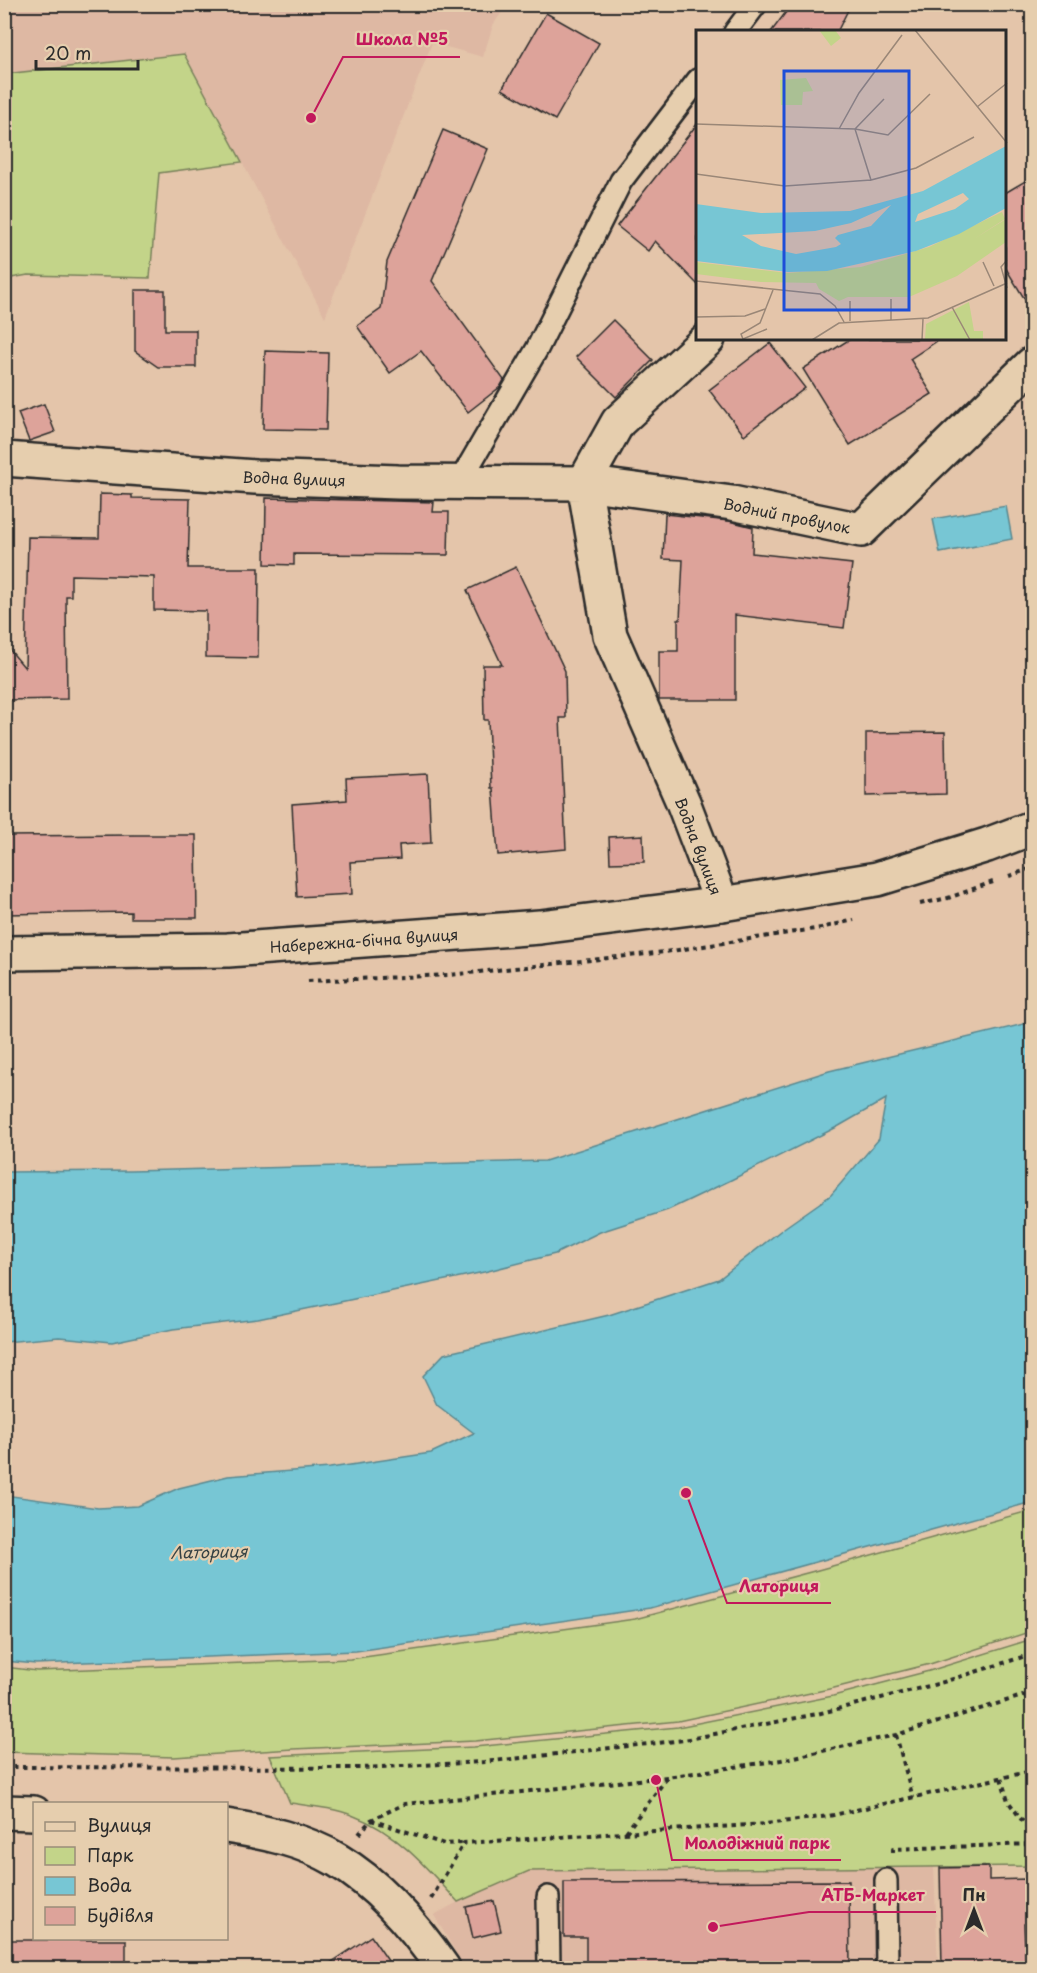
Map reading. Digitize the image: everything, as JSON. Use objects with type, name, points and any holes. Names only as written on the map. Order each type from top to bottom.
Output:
[{"type":"street","points":[[584,483],[618,422],[707,340]]},
{"type":"street","name":"Водний провулок","points":[[584,483],[732,503],[861,530],[1032,364]]},
{"type":"street","name":"Водна вулиця","points":[[4,459],[255,477],[398,482],[584,483],[610,635],[683,802],[722,904],[877,879],[987,845],[1032,828]]},
{"type":"street","name":"Набережна-бічна вулиця","points":[[4,953],[240,949],[540,927],[722,904]]},
{"type":"street","points":[[4,1812],[33,1813]]},
{"type":"street","points":[[228,1826],[298,1842],[337,1860],[384,1895],[424,1940],[443,1968]]},
{"type":"lane","points":[[736,30],[756,4]]},
{"type":"lane","points":[[460,481],[537,349],[621,181],[696,83]]},
{"type":"lane","points":[[886,1968],[890,1870]]},
{"type":"lane","points":[[548,1897],[549,1968]]},
{"type":"path","points":[[4,1767],[361,1768],[484,1762],[684,1740],[817,1714],[937,1684],[1032,1654]]},
{"type":"path","points":[[355,1838],[371,1820],[404,1804],[667,1777],[781,1760],[896,1735],[1032,1693]]},
{"type":"path","points":[[1024,1696],[1032,1703]]},
{"type":"path","points":[[896,1735],[913,1798]]},
{"type":"path","points":[[371,1820],[444,1844],[766,1824],[830,1816],[1032,1771]]},
{"type":"path","points":[[626,1832],[667,1777]]},
{"type":"path","points":[[1001,1778],[1008,1801],[1032,1834]]},
{"type":"path","points":[[428,1905],[464,1843]]},
{"type":"path","points":[[890,1870],[893,1849],[1032,1844]]},
{"type":"shaded area","points":[[4,5],[507,5],[493,25],[483,57],[432,43],[325,317],[184,54],[5,74]]},
{"type":"shaded area","points":[[934,1867],[938,1968],[465,1968],[434,1915],[529,1871]]},
{"type":"green space","points":[[184,54],[242,162],[159,173],[150,278],[28,275],[5,279],[5,74]]},
{"type":"green space","points":[[1032,1510],[1032,1631],[930,1664],[834,1688],[678,1721],[475,1741],[174,1757],[5,1752],[5,1667],[37,1671],[350,1659],[635,1619]]},
{"type":"green space","points":[[1032,1639],[1032,1866],[529,1871],[458,1902],[411,1853],[370,1823],[339,1811],[290,1803],[270,1756],[474,1747],[678,1727],[833,1696],[929,1671]]},
{"type":"water","points":[[1006,506],[1012,539],[940,553],[933,519]]},
{"type":"water","points":[[1032,1022],[1032,1502],[650,1608],[356,1651],[36,1664],[5,1661],[5,1495],[98,1508],[138,1506],[179,1488],[228,1476],[330,1468],[431,1453],[474,1433],[437,1405],[423,1376],[444,1354],[609,1315],[719,1279],[784,1228],[831,1195],[879,1139],[886,1099],[839,1126],[668,1210],[600,1232],[555,1254],[484,1272],[258,1319],[173,1329],[112,1342],[59,1337],[5,1342],[5,1172],[545,1161],[829,1071]]},
{"type":"building","points":[[792,4],[851,4],[838,30],[772,30]]},
{"type":"building","points":[[546,13],[599,43],[555,120],[502,89]]},
{"type":"building","points":[[696,126],[696,283],[655,241],[648,251],[617,226]]},
{"type":"building","points":[[443,130],[488,149],[432,281],[504,380],[500,387],[468,412],[421,351],[390,373],[357,326],[381,309],[387,262]]},
{"type":"building","points":[[1032,177],[1032,311],[1007,270],[1007,192]]},
{"type":"building","points":[[135,290],[165,290],[165,330],[196,330],[196,367],[158,367],[135,351]]},
{"type":"building","points":[[613,320],[653,360],[616,397],[576,357]]},
{"type":"building","points":[[848,340],[938,340],[910,359],[932,394],[850,445],[803,369]]},
{"type":"building","points":[[770,343],[805,388],[744,435],[709,390]]},
{"type":"building","points":[[265,351],[328,353],[326,430],[263,429]]},
{"type":"building","points":[[44,404],[55,432],[29,441],[18,413]]},
{"type":"building","points":[[100,494],[132,495],[132,498],[190,499],[188,568],[259,568],[258,658],[206,657],[206,611],[154,610],[154,577],[71,575],[71,596],[66,596],[67,699],[4,700],[4,643],[25,668],[28,537],[99,538]]},
{"type":"building","points":[[266,498],[434,502],[433,512],[449,512],[448,555],[294,554],[294,565],[265,564]]},
{"type":"building","points":[[665,514],[729,521],[753,527],[752,553],[852,564],[844,628],[735,615],[735,700],[659,700],[659,651],[678,651],[683,560],[663,559]]},
{"type":"building","points":[[516,567],[565,671],[566,718],[560,718],[566,849],[498,855],[493,788],[491,788],[488,720],[484,720],[483,665],[502,665],[467,590]]},
{"type":"building","points":[[945,732],[946,794],[866,796],[866,733]]},
{"type":"building","points":[[428,774],[431,843],[399,845],[400,859],[350,862],[352,894],[297,897],[292,804],[347,800],[346,778]]},
{"type":"building","points":[[196,835],[197,918],[131,918],[131,912],[4,914],[4,836]]},
{"type":"building","points":[[643,835],[644,862],[610,863],[609,837]]},
{"type":"building","points":[[989,1867],[989,1880],[1027,1879],[1028,1924],[1024,1924],[1026,1968],[942,1968],[940,1868]]},
{"type":"building","points":[[849,1881],[850,1968],[586,1968],[586,1937],[564,1937],[564,1882]]},
{"type":"building","points":[[494,1901],[501,1931],[473,1938],[466,1907]]},
{"type":"building","points":[[371,1936],[393,1968],[323,1968]]},
{"type":"building","points":[[4,1940],[126,1940],[126,1968],[4,1968]]},
{"type":"place","name":"Школа №5","points":[[311,118]]},
{"type":"place","name":"Латориця","points":[[686,1493]]},
{"type":"place","name":"Молодіжний парк","points":[[656,1780]]},
{"type":"place","name":"АТБ-Маркет","points":[[713,1927]]}]
